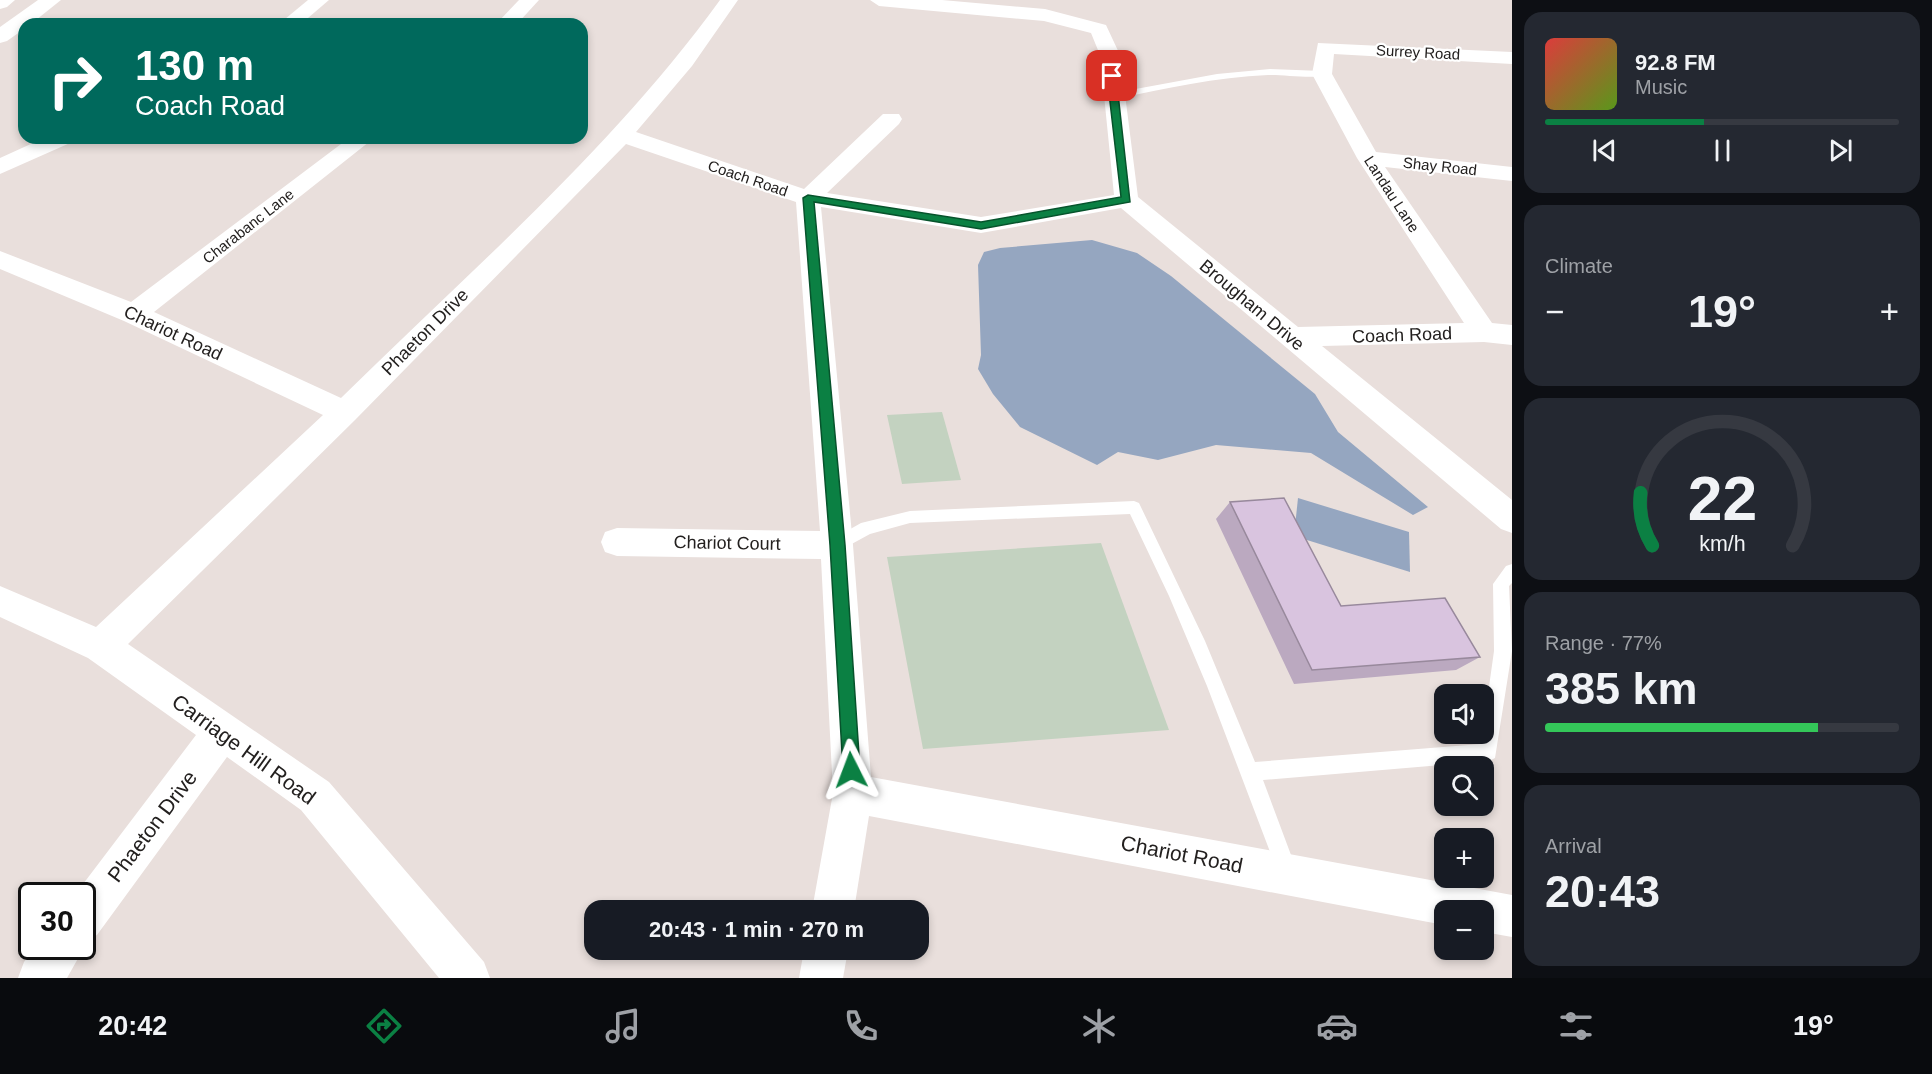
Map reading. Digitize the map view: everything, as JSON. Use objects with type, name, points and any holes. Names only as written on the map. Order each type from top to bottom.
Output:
[{"type":"main road","points":[[0,3],[5,0]]},
{"type":"main road","points":[[26,18],[51,0]]},
{"type":"main road","points":[[0,37],[18,24]]},
{"type":"street","points":[[297,18],[320,0]]},
{"type":"street","points":[[512,18],[530,0]]},
{"type":"street","name":"Phaeton Drive","points":[[101,646],[345,412],[622,135],[686,62],[729,0]]},
{"type":"street","points":[[879,0],[1045,15],[1099,29],[1110,55],[1126,200]]},
{"type":"street","name":"Surrey Road","points":[[1322,74],[1325,47],[1512,58]]},
{"type":"street","name":"Landau Lane","points":[[1322,74],[1368,158],[1484,332]]},
{"type":"street","points":[[835,900],[853,793],[837,545],[808,198],[891,119]]},
{"type":"street","name":"Coach Road","points":[[622,135],[808,198],[981,225],[1126,200]]},
{"type":"street","points":[[0,167],[49,144]]},
{"type":"street","name":"Charabanc Lane","points":[[134,314],[355,144]]},
{"type":"street","name":"Shay Road","points":[[1368,158],[1512,174]]},
{"type":"street","name":"Brougham Drive","points":[[1126,200],[1512,519]]},
{"type":"street","name":"Chariot Road","points":[[0,259],[134,314],[345,412]]},
{"type":"street","name":"Coach Road","points":[[1291,338],[1484,332],[1512,335]]},
{"type":"street","name":"Chariot Court","points":[[617,542],[837,545]]},
{"type":"street","name":"Carriage Hill Road","points":[[0,601],[101,646],[315,796],[468,978]]},
{"type":"street","name":"Phaeton Drive","points":[[96,901],[222,732]]},
{"type":"street","name":"Chariot Road","points":[[853,793],[1512,916]]},
{"type":"street","points":[[40,978],[53,960]]},
{"type":"street","points":[[821,978],[824,960]]},
{"type":"lane","points":[[1114,96],[1173,85],[1288,69],[1322,74]]},
{"type":"lane","points":[[837,545],[866,528],[910,517],[1134,507],[1161,560],[1251,772],[1288,874]]},
{"type":"lane","points":[[1251,772],[1489,752],[1503,651],[1501,584],[1512,571]]},
{"type":"green space","points":[[942,412],[961,480],[902,484],[887,415]]},
{"type":"green space","points":[[1101,543],[1169,730],[923,749],[887,557]]},
{"type":"water","points":[[1092,240],[1137,253],[1171,276],[1315,394],[1338,432],[1428,507],[1413,515],[1311,453],[1216,445],[1158,460],[1118,452],[1097,465],[1020,427],[993,394],[978,369],[981,355],[978,265],[984,252],[1000,248]]},
{"type":"water","points":[[1298,498],[1409,532],[1410,572],[1294,536]]},
{"type":"building","points":[[1284,498],[1341,606],[1445,598],[1480,657],[1312,670],[1230,502]]},
{"type":"route","points":[[851,770],[837,545],[808,198],[981,225],[1126,200],[1112,76]]}]
